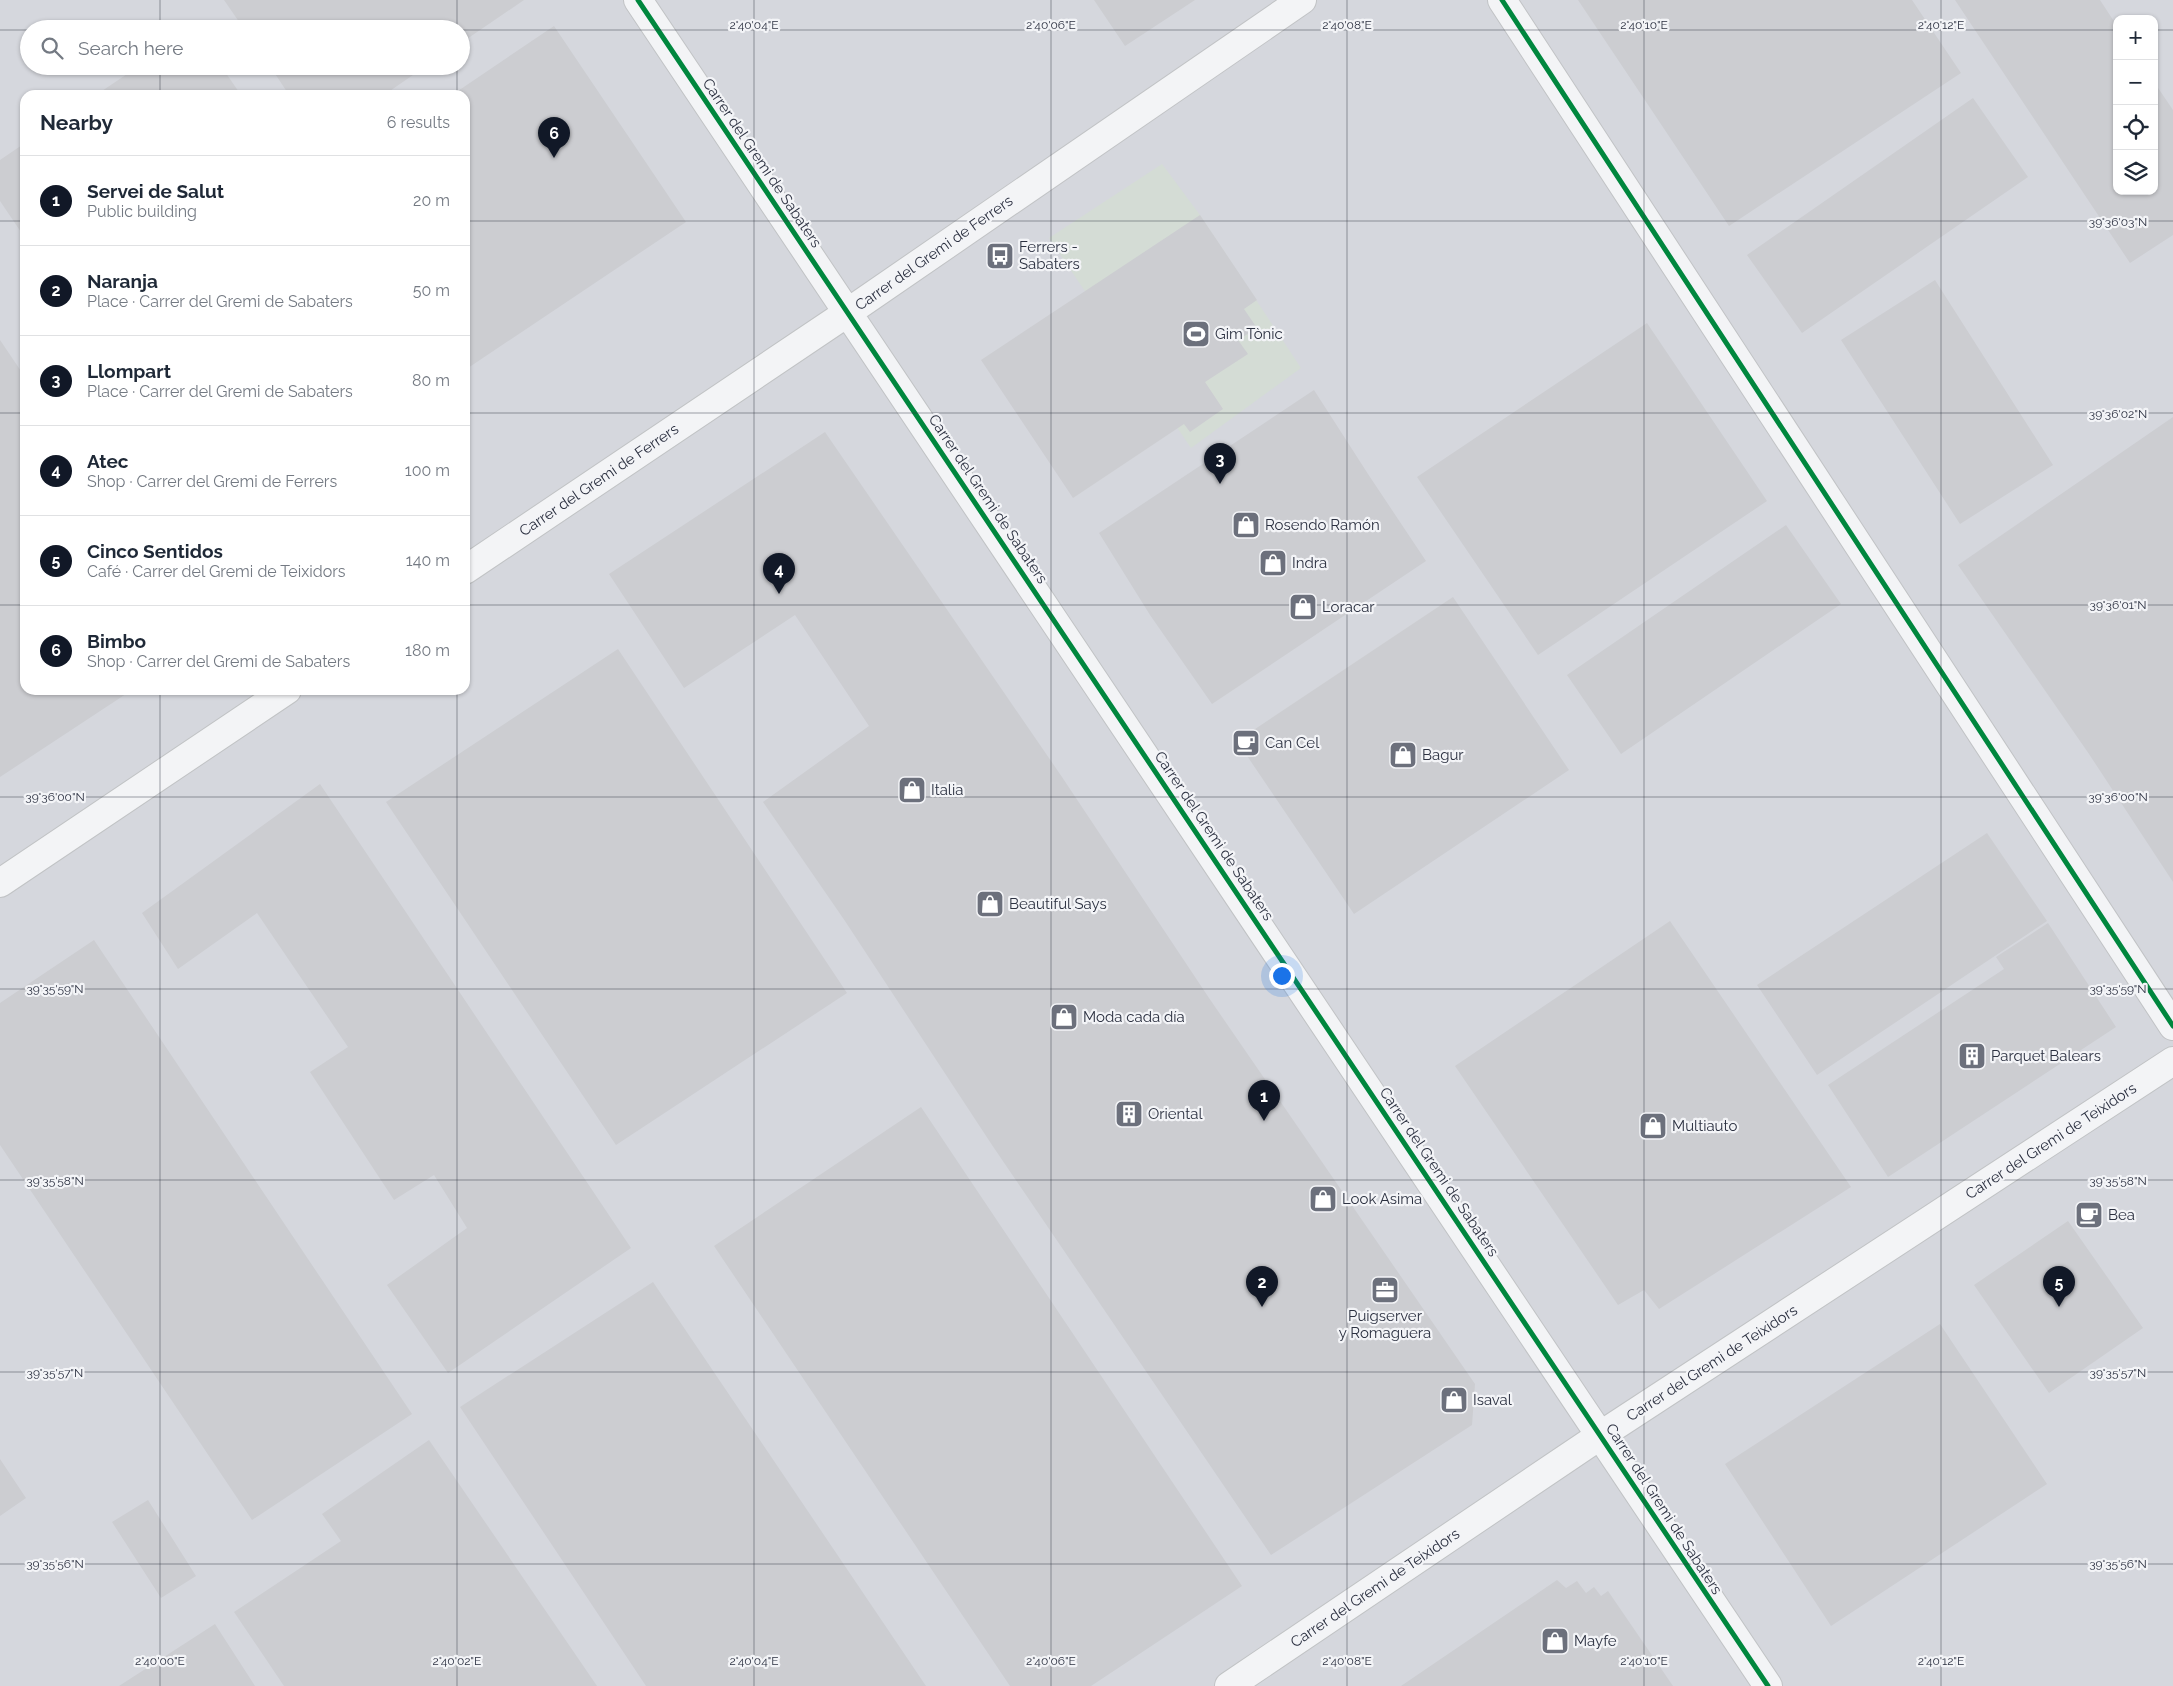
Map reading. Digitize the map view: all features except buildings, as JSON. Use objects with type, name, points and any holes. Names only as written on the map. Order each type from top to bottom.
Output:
[{"type":"street","name":"Carrer del Gremi de Sabaters","points":[[638,0],[1768,1686]]},
{"type":"street","name":"Carrer del Gremi de Ferrers","points":[[470,567],[848,313],[1302,0]]},
{"type":"street","points":[[1502,0],[2173,1026]]},
{"type":"street","points":[[0,884],[280,695]]},
{"type":"street","name":"Carrer del Gremi de Teixidors","points":[[1229,1686],[1601,1436],[2173,1062]]},
{"type":"shaded area","points":[[0,0],[2173,0],[2173,1686],[0,1686]]},
{"type":"shaded area","name":"Gim Tònic","points":[[1162,164],[1200,215],[1301,368],[1191,448],[1049,238]]},
{"type":"cycle path","points":[[638,0],[1768,1686]]},
{"type":"cycle path","points":[[1502,0],[2173,1026]]},
{"type":"place","name":"Bimbo","points":[[554,158]]},
{"type":"place","name":"Ferrers - Sabaters","points":[[1000,256]]},
{"type":"place","name":"Gim Tònic","points":[[1196,334]]},
{"type":"place","name":"Llompart","points":[[1220,484]]},
{"type":"place","name":"Rosendo Ramón","points":[[1246,525]]},
{"type":"place","name":"Indra","points":[[1273,563]]},
{"type":"place","name":"Atec","points":[[779,594]]},
{"type":"place","name":"Loracar","points":[[1303,607]]},
{"type":"place","name":"Can Cel","points":[[1246,743]]},
{"type":"place","name":"Bagur","points":[[1403,755]]},
{"type":"place","name":"Italia","points":[[912,790]]},
{"type":"place","name":"Beautiful Says","points":[[990,904]]},
{"type":"place","name":"Moda cada día","points":[[1064,1017]]},
{"type":"place","name":"Parquet Balears","points":[[1972,1056]]},
{"type":"place","name":"Oriental","points":[[1129,1114]]},
{"type":"place","name":"Servei de Salut","points":[[1264,1121]]},
{"type":"place","name":"Multiauto","points":[[1653,1126]]},
{"type":"place","name":"Look Asima","points":[[1323,1199]]},
{"type":"place","name":"Bea","points":[[2089,1215]]},
{"type":"place","name":"Puigserver y Romaguera","points":[[1385,1290]]},
{"type":"place","name":"Naranja","points":[[1262,1307]]},
{"type":"place","name":"Cinco Sentidos","points":[[2059,1307]]},
{"type":"place","name":"Isaval","points":[[1454,1400]]},
{"type":"place","name":"Mayfe","points":[[1555,1641]]}]
